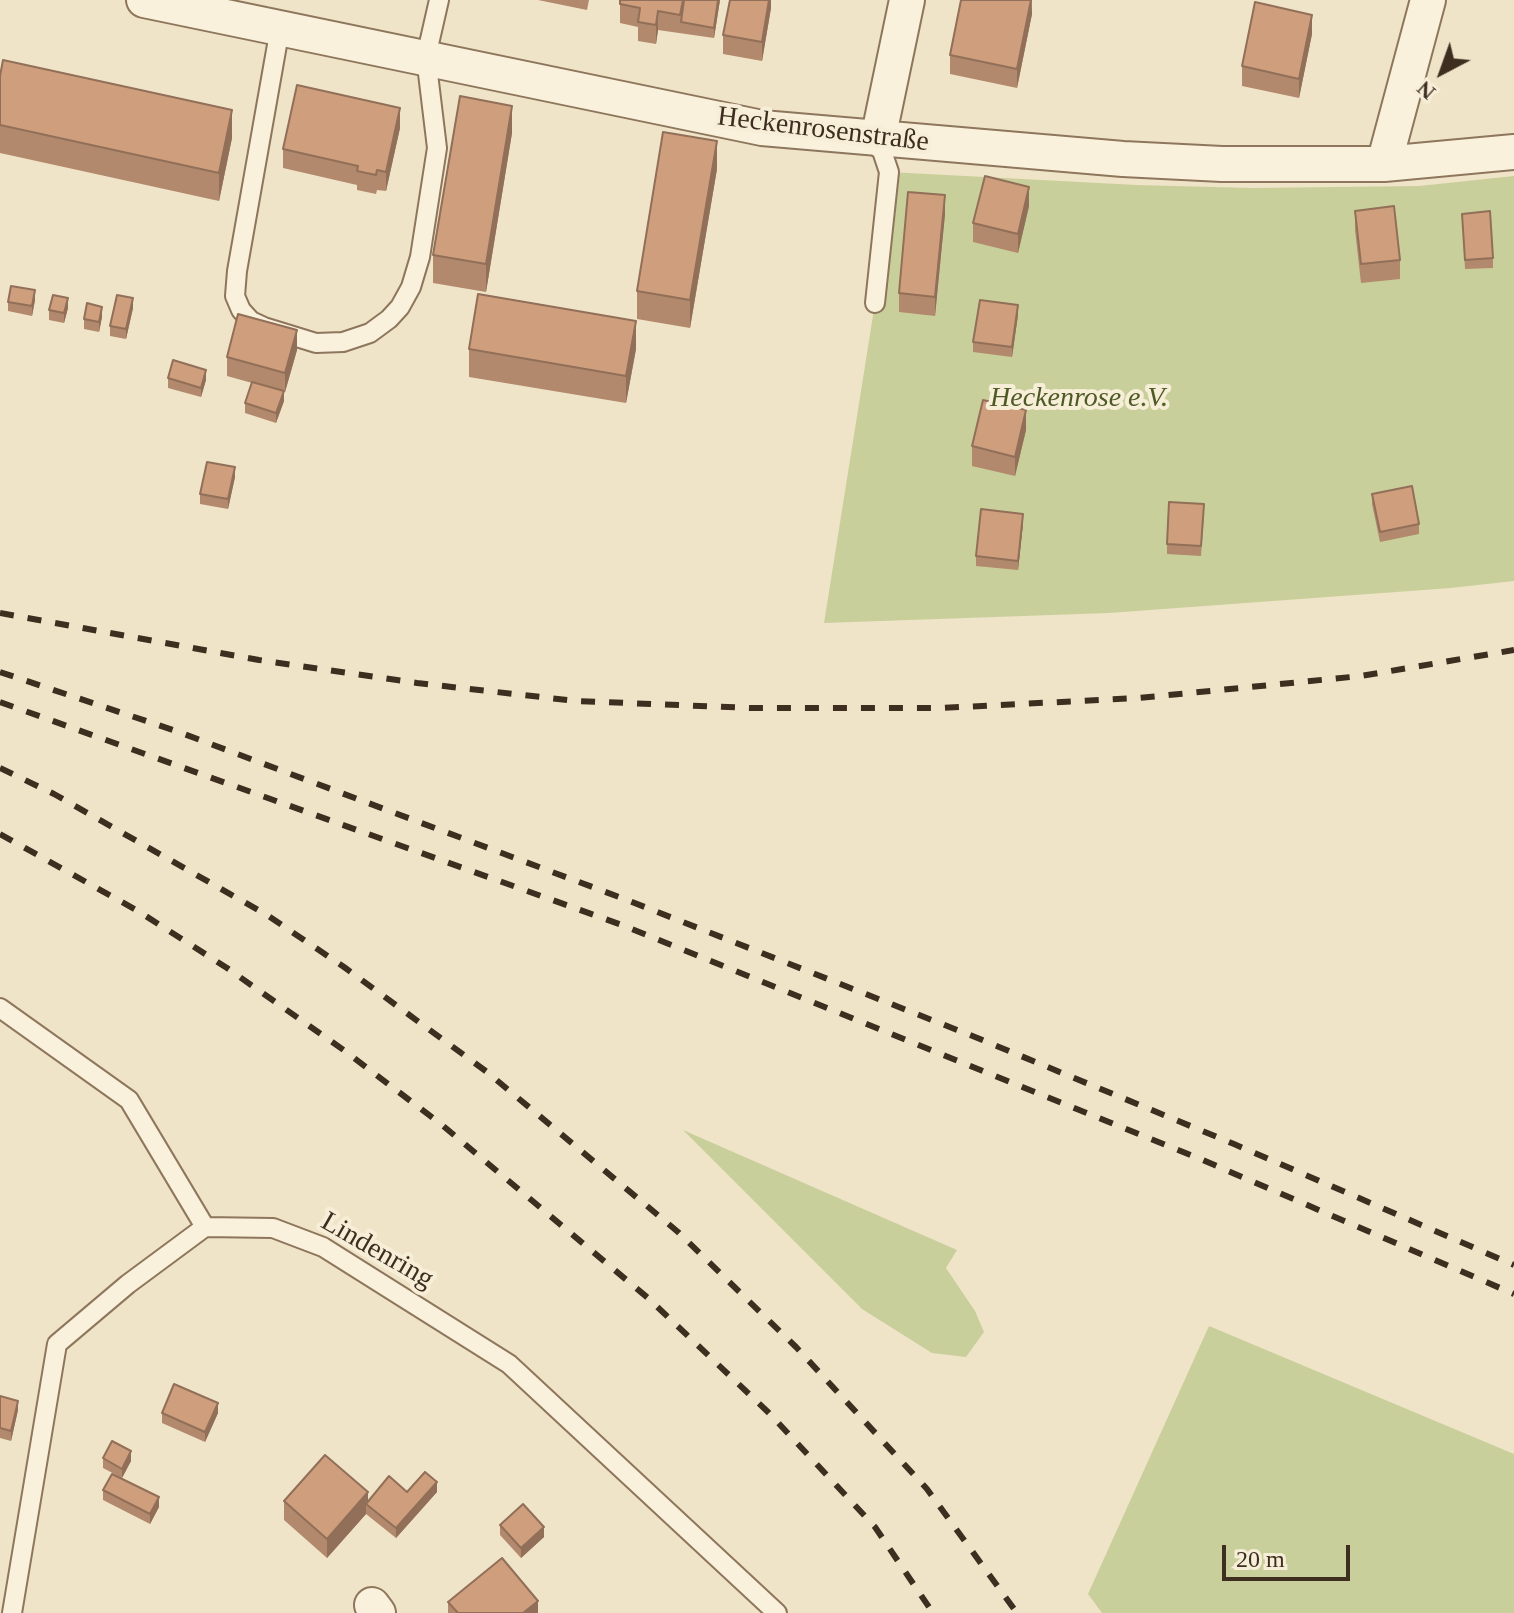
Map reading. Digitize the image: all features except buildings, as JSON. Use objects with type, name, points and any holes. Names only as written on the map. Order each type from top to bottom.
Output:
[{"type":"street","name":"Heckenrosenstraße","points":[[144,0],[762,128],[1123,159],[1222,164],[1384,164],[1514,152]]},
{"type":"street","points":[[878,139],[907,0]]},
{"type":"street","points":[[1384,164],[1428,0]]},
{"type":"lane","points":[[280,28],[235,296],[241,310],[251,321],[316,343],[343,342],[370,333],[400,307],[411,287],[420,257],[437,148],[426,57],[439,0]]},
{"type":"lane","points":[[875,303],[889,172],[878,139]]},
{"type":"lane","points":[[0,1008],[129,1100],[205,1227],[128,1284],[57,1344],[12,1613]]},
{"type":"lane","name":"Lindenring","points":[[205,1227],[273,1228],[323,1247],[509,1364],[777,1613]]},
{"type":"green space","name":"Heckenrose e.V.","points":[[889,172],[1252,188],[1419,186],[1514,176],[1514,581],[1109,613],[824,623],[875,303]]},
{"type":"green space","points":[[683,1130],[957,1250],[946,1268],[975,1311],[984,1332],[966,1357],[932,1353],[862,1309]]},
{"type":"green space","points":[[1209,1326],[1514,1454],[1514,1613],[1102,1613],[1088,1594]]},
{"type":"railway","points":[[0,613],[259,660],[417,683],[576,701],[752,708],[941,708],[1139,698],[1361,676],[1514,650]]},
{"type":"railway","points":[[0,672],[176,731],[627,900],[975,1037],[1514,1265]]},
{"type":"railway","points":[[0,702],[622,925],[1198,1158],[1514,1294]]},
{"type":"railway","points":[[0,768],[54,794],[267,915],[344,967],[487,1072],[678,1232],[796,1347],[927,1489],[1017,1613]]},
{"type":"railway","points":[[0,834],[138,911],[227,968],[345,1051],[442,1125],[648,1298],[769,1413],[875,1527],[933,1613]]}]
